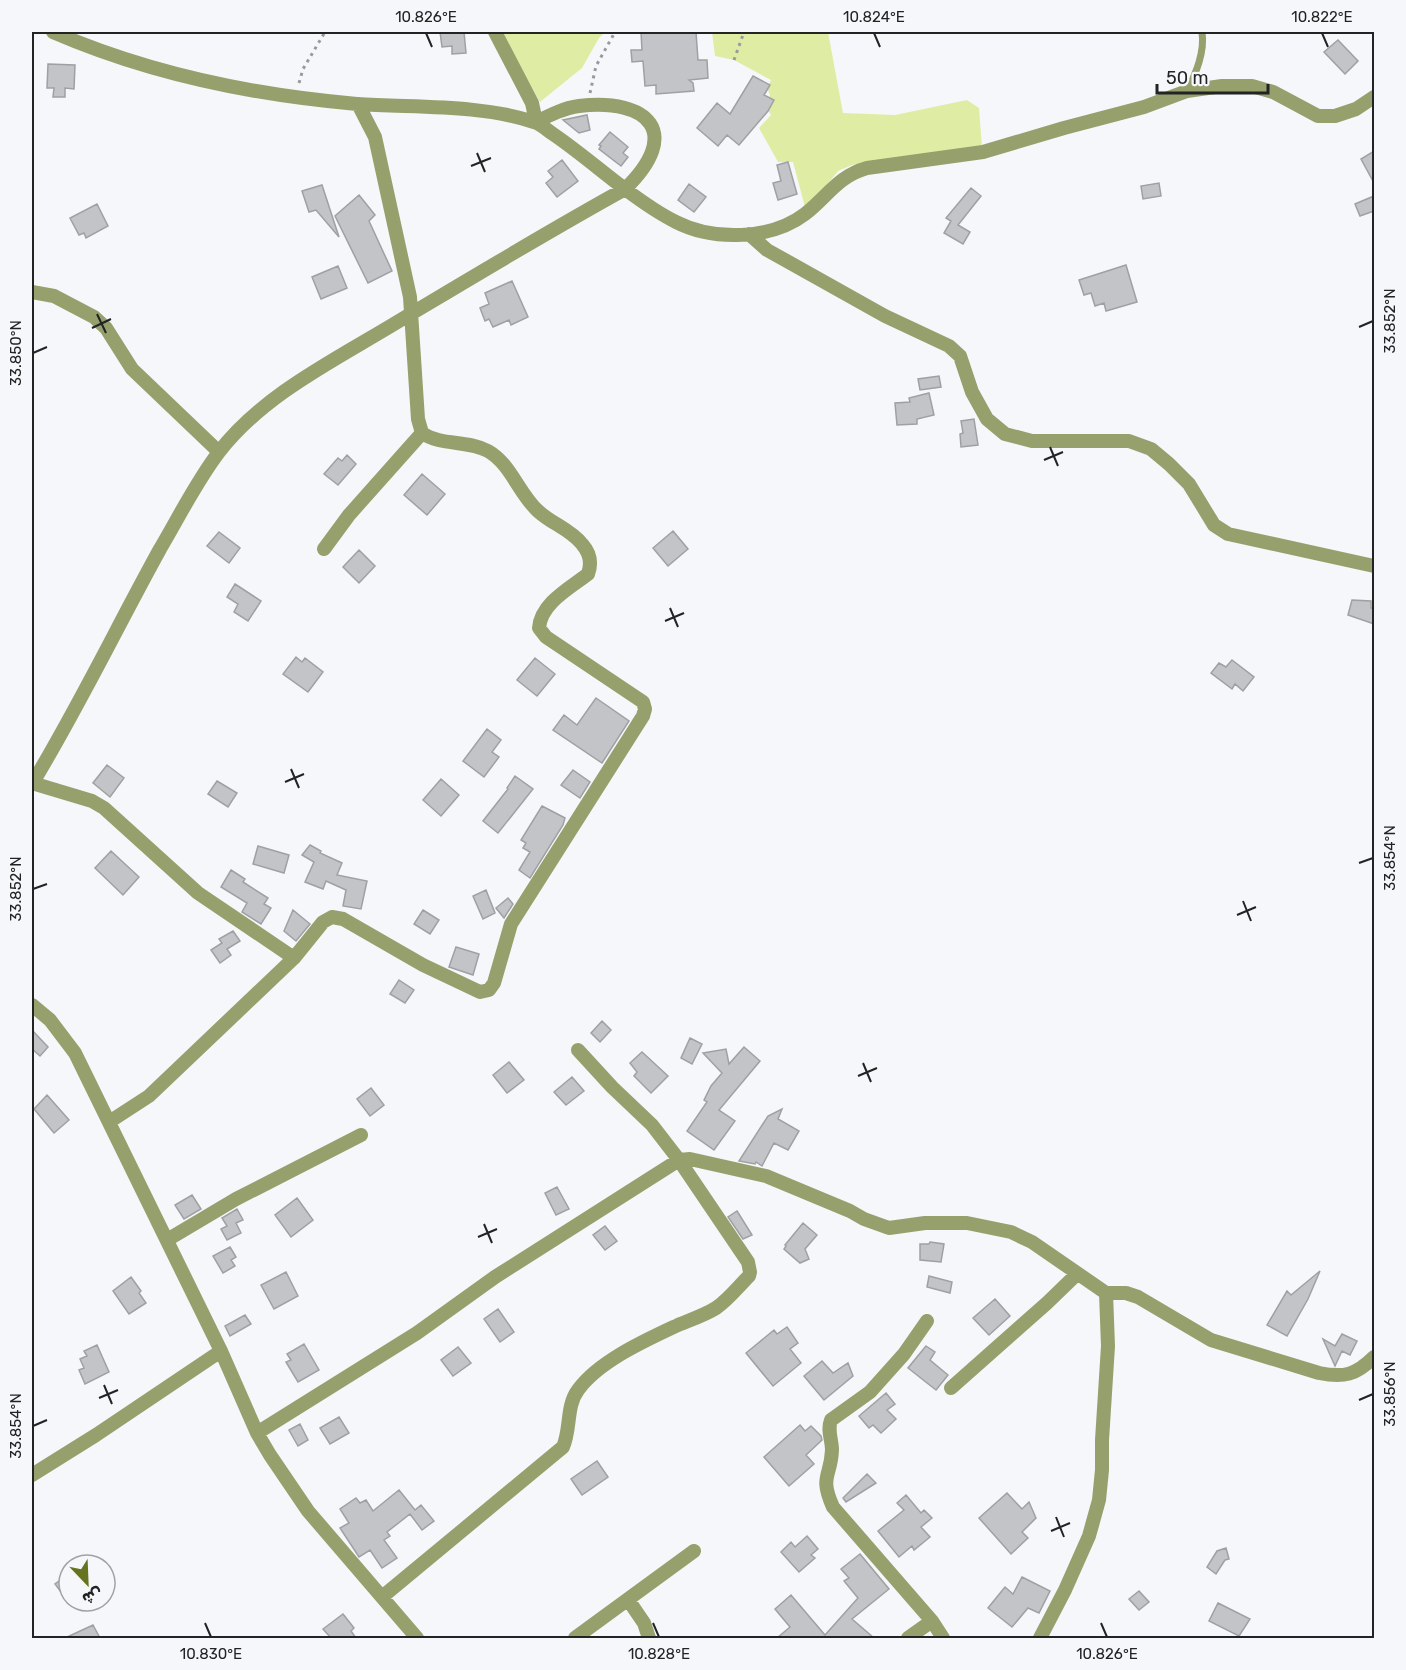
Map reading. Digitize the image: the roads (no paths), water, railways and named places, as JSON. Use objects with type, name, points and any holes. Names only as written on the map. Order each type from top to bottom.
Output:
[{"type":"street","points":[[53,32],[98,51],[162,72],[219,85],[358,104],[479,111],[536,122],[571,146],[645,204],[677,223],[707,232],[749,234],[786,225],[803,215],[840,180],[852,172],[983,152],[1144,107],[1187,91],[1222,86],[1252,86],[1273,92],[1318,116],[1335,116],[1356,109],[1374,97]]},
{"type":"street","points":[[495,32],[532,103],[536,122]]},
{"type":"street","points":[[109,1122],[149,1096],[294,958],[323,922],[332,917],[343,919],[423,965],[480,992],[489,990],[494,983],[511,924],[643,716],[645,709],[643,702],[546,637],[538,628],[539,618],[546,607],[588,574],[591,566],[589,555],[582,543],[536,510],[500,461],[487,451],[430,438],[422,433],[418,419],[410,297],[375,137],[358,104]]},
{"type":"street","points":[[294,958],[198,892],[104,808],[92,801],[32,784],[62,734],[164,543],[219,452],[243,425],[297,383],[519,248],[625,189],[652,155],[656,142],[651,123],[633,111],[612,106],[579,106],[555,112],[536,122]]},
{"type":"street","points":[[749,234],[767,250],[786,261],[885,316],[949,346],[960,356],[972,392],[987,419],[1005,434],[1032,441],[1129,441],[1150,449],[1169,464],[1189,484],[1214,525],[1228,534],[1374,566]]},
{"type":"street","points":[[32,292],[54,296],[94,317],[106,328],[132,369],[219,452]]},
{"type":"street","points":[[324,549],[348,515],[422,433]]},
{"type":"street","points":[[32,1005],[50,1020],[75,1053],[221,1351],[257,1433],[270,1455],[308,1511],[417,1638]]},
{"type":"street","points":[[382,1597],[563,1447],[567,1438],[576,1392],[592,1375],[652,1337],[714,1309],[749,1276],[748,1262],[679,1160],[652,1125],[578,1050]]},
{"type":"street","points":[[167,1240],[236,1199],[361,1135]]},
{"type":"street","points":[[257,1433],[417,1333],[495,1277],[679,1160],[690,1159],[766,1176],[889,1228],[925,1223],[967,1223],[1011,1232],[1032,1242],[1106,1293],[1126,1293],[1138,1297],[1211,1340],[1319,1373],[1337,1377],[1354,1373],[1374,1357]]},
{"type":"street","points":[[951,1388],[1077,1274]]},
{"type":"street","points":[[1040,1638],[1089,1536],[1099,1500],[1108,1346],[1106,1293]]},
{"type":"street","points":[[927,1321],[904,1354],[870,1392],[831,1420],[829,1426],[832,1451],[825,1481],[826,1491],[833,1507],[932,1621],[943,1638]]},
{"type":"street","points":[[32,1475],[96,1436],[221,1351]]},
{"type":"street","points":[[575,1638],[629,1601],[694,1551]]},
{"type":"street","points":[[629,1601],[645,1623],[649,1638]]},
{"type":"street","points":[[908,1638],[932,1621]]},
{"type":"lane","points":[[1187,91],[1200,60],[1202,32]]}]
